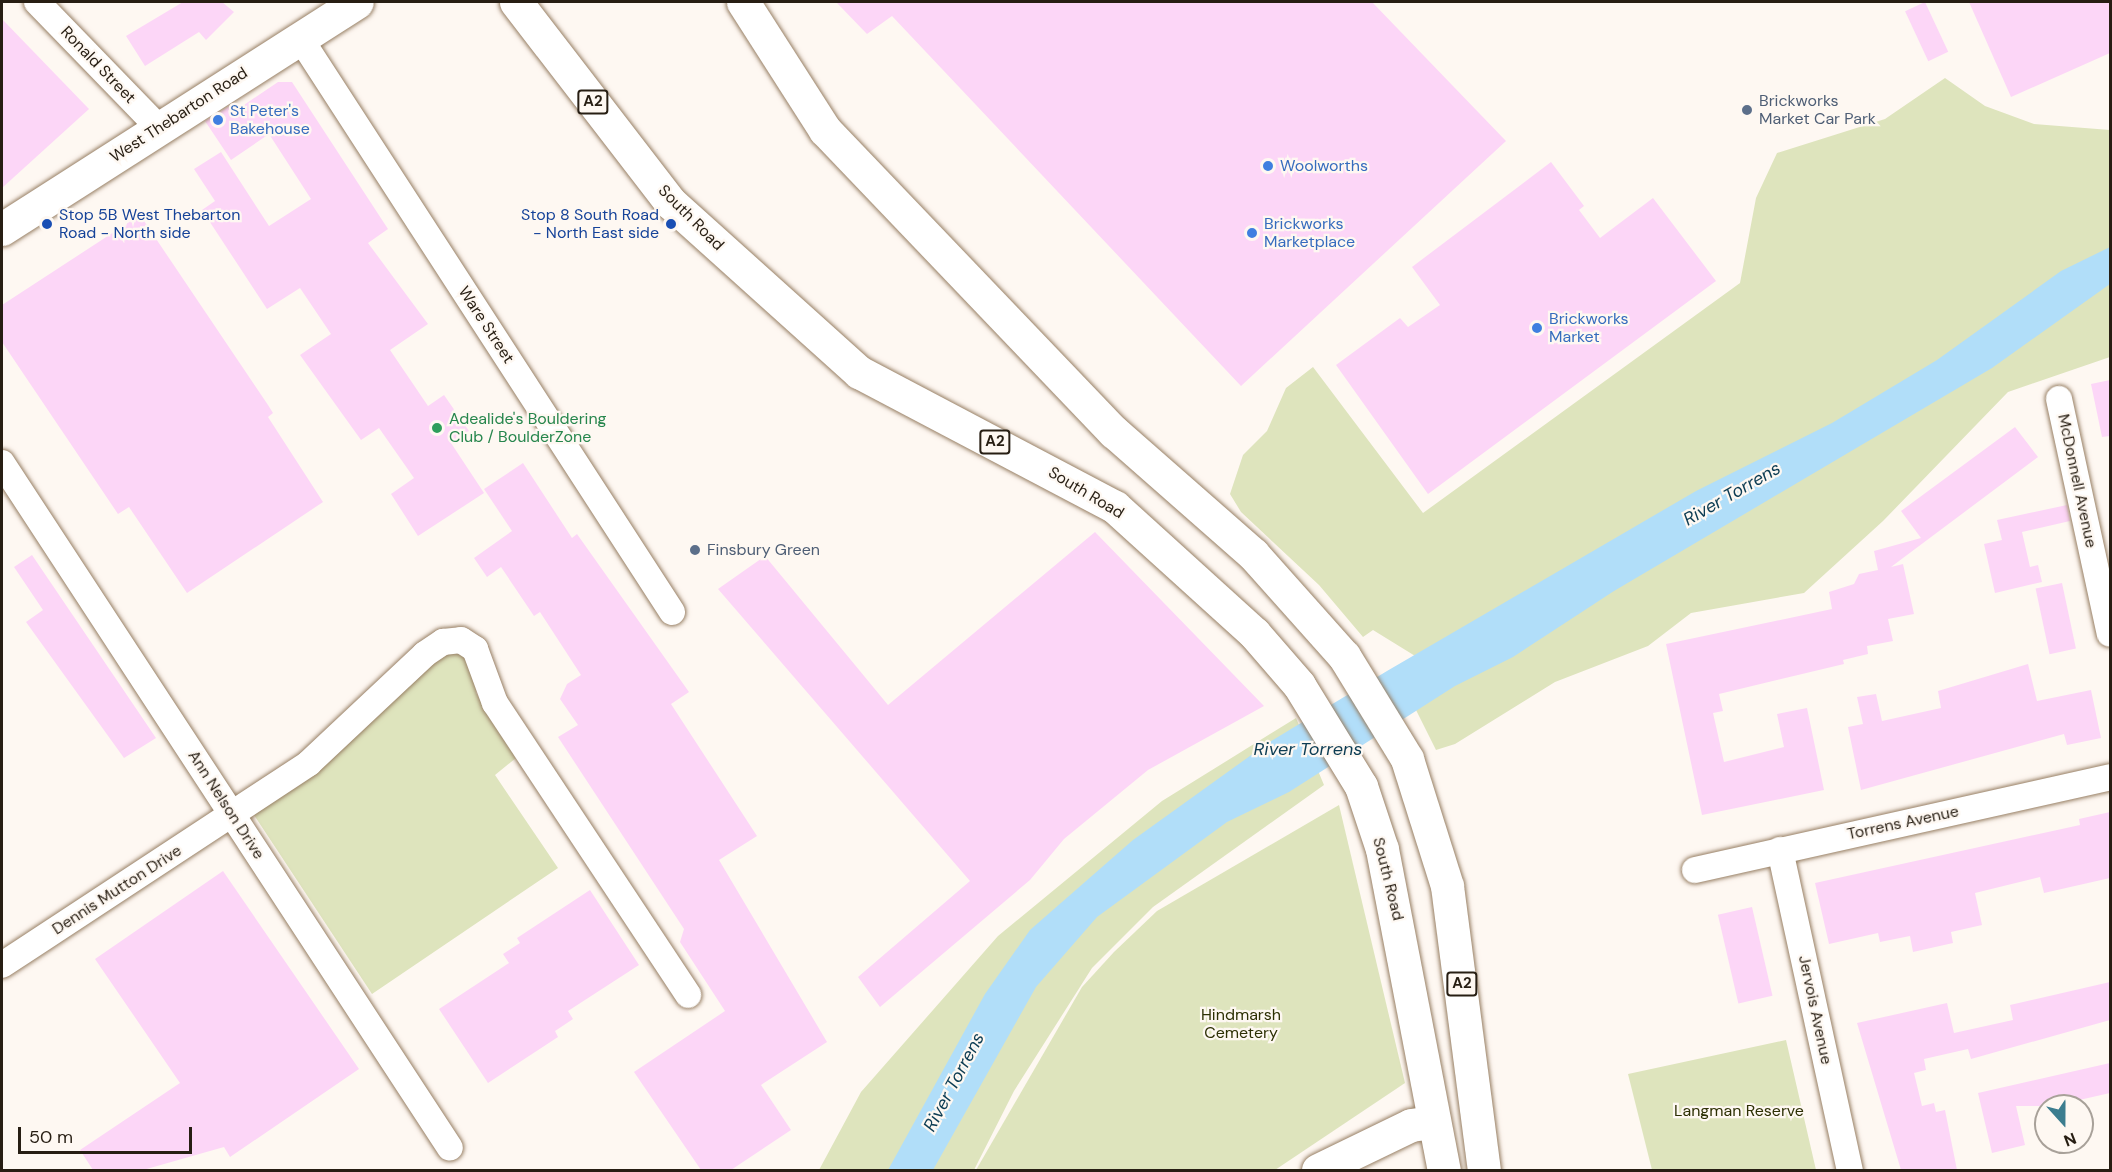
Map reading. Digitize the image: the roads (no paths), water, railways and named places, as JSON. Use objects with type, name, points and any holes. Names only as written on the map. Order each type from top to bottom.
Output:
[{"type":"main road","name":"West Thebarton Road","points":[[2,229],[357,2]]},
{"type":"main road","name":"South Road","points":[[516,2],[671,202],[859,372],[1115,507],[1254,633],[1307,696],[1361,786],[1382,849],[1401,930],[1444,1170]]},
{"type":"main road","name":"A2","points":[[743,2],[825,130],[1114,432],[1253,554],[1344,656],[1407,759],[1447,886],[1484,1170]]},
{"type":"main road","points":[[1318,1170],[1411,1125],[1434,1122]]},
{"type":"street","name":"Ronald Street","points":[[37,2],[159,128]]},
{"type":"street","name":"Ware Street","points":[[300,38],[672,612]]},
{"type":"street","name":"McDonnell Avenue","points":[[2059,399],[2110,634]]},
{"type":"street","name":"Ann Nelson Drive","points":[[2,463],[450,1148]]},
{"type":"street","name":"Dennis Mutton Drive","points":[[2,965],[309,764],[434,646],[454,640],[468,643],[479,656],[485,686],[495,703],[688,995]]},
{"type":"street","name":"Torrens Avenue","points":[[1695,870],[2110,777]]},
{"type":"street","name":"Jervois Avenue","points":[[1780,850],[1850,1170]]},
{"type":"water","name":"River Torrens","points":[[2110,247],[2110,284],[1992,368],[1614,591],[1513,657],[1455,686],[1289,792],[1227,822],[1097,917],[1036,987],[933,1170],[888,1170],[985,994],[1030,930],[1133,840],[1268,743],[1696,491],[1832,423],[1937,360],[2061,271]]},
{"type":"place","name":"Brickworks Market Car Park","points":[[1747,110]]},
{"type":"place","name":"St Peter's Bakehouse","points":[[218,120]]},
{"type":"place","name":"Woolworths","points":[[1268,166]]},
{"type":"place","name":"Stop 5B West Thebarton Road - North side","points":[[47,224]]},
{"type":"place","name":"Stop 8 South Road - North East side","points":[[671,224]]},
{"type":"place","name":"Brickworks Marketplace","points":[[1252,233]]},
{"type":"place","name":"Brickworks Market","points":[[1537,328]]},
{"type":"place","name":"Adealide's Bouldering Club / BoulderZone","points":[[437,428]]},
{"type":"place","name":"Finsbury Green","points":[[695,550]]},
{"type":"park label","name":"Hindmarsh Cemetery","points":[[1241,1024]]},
{"type":"park label","name":"Langman Reserve","points":[[1739,1111]]}]
